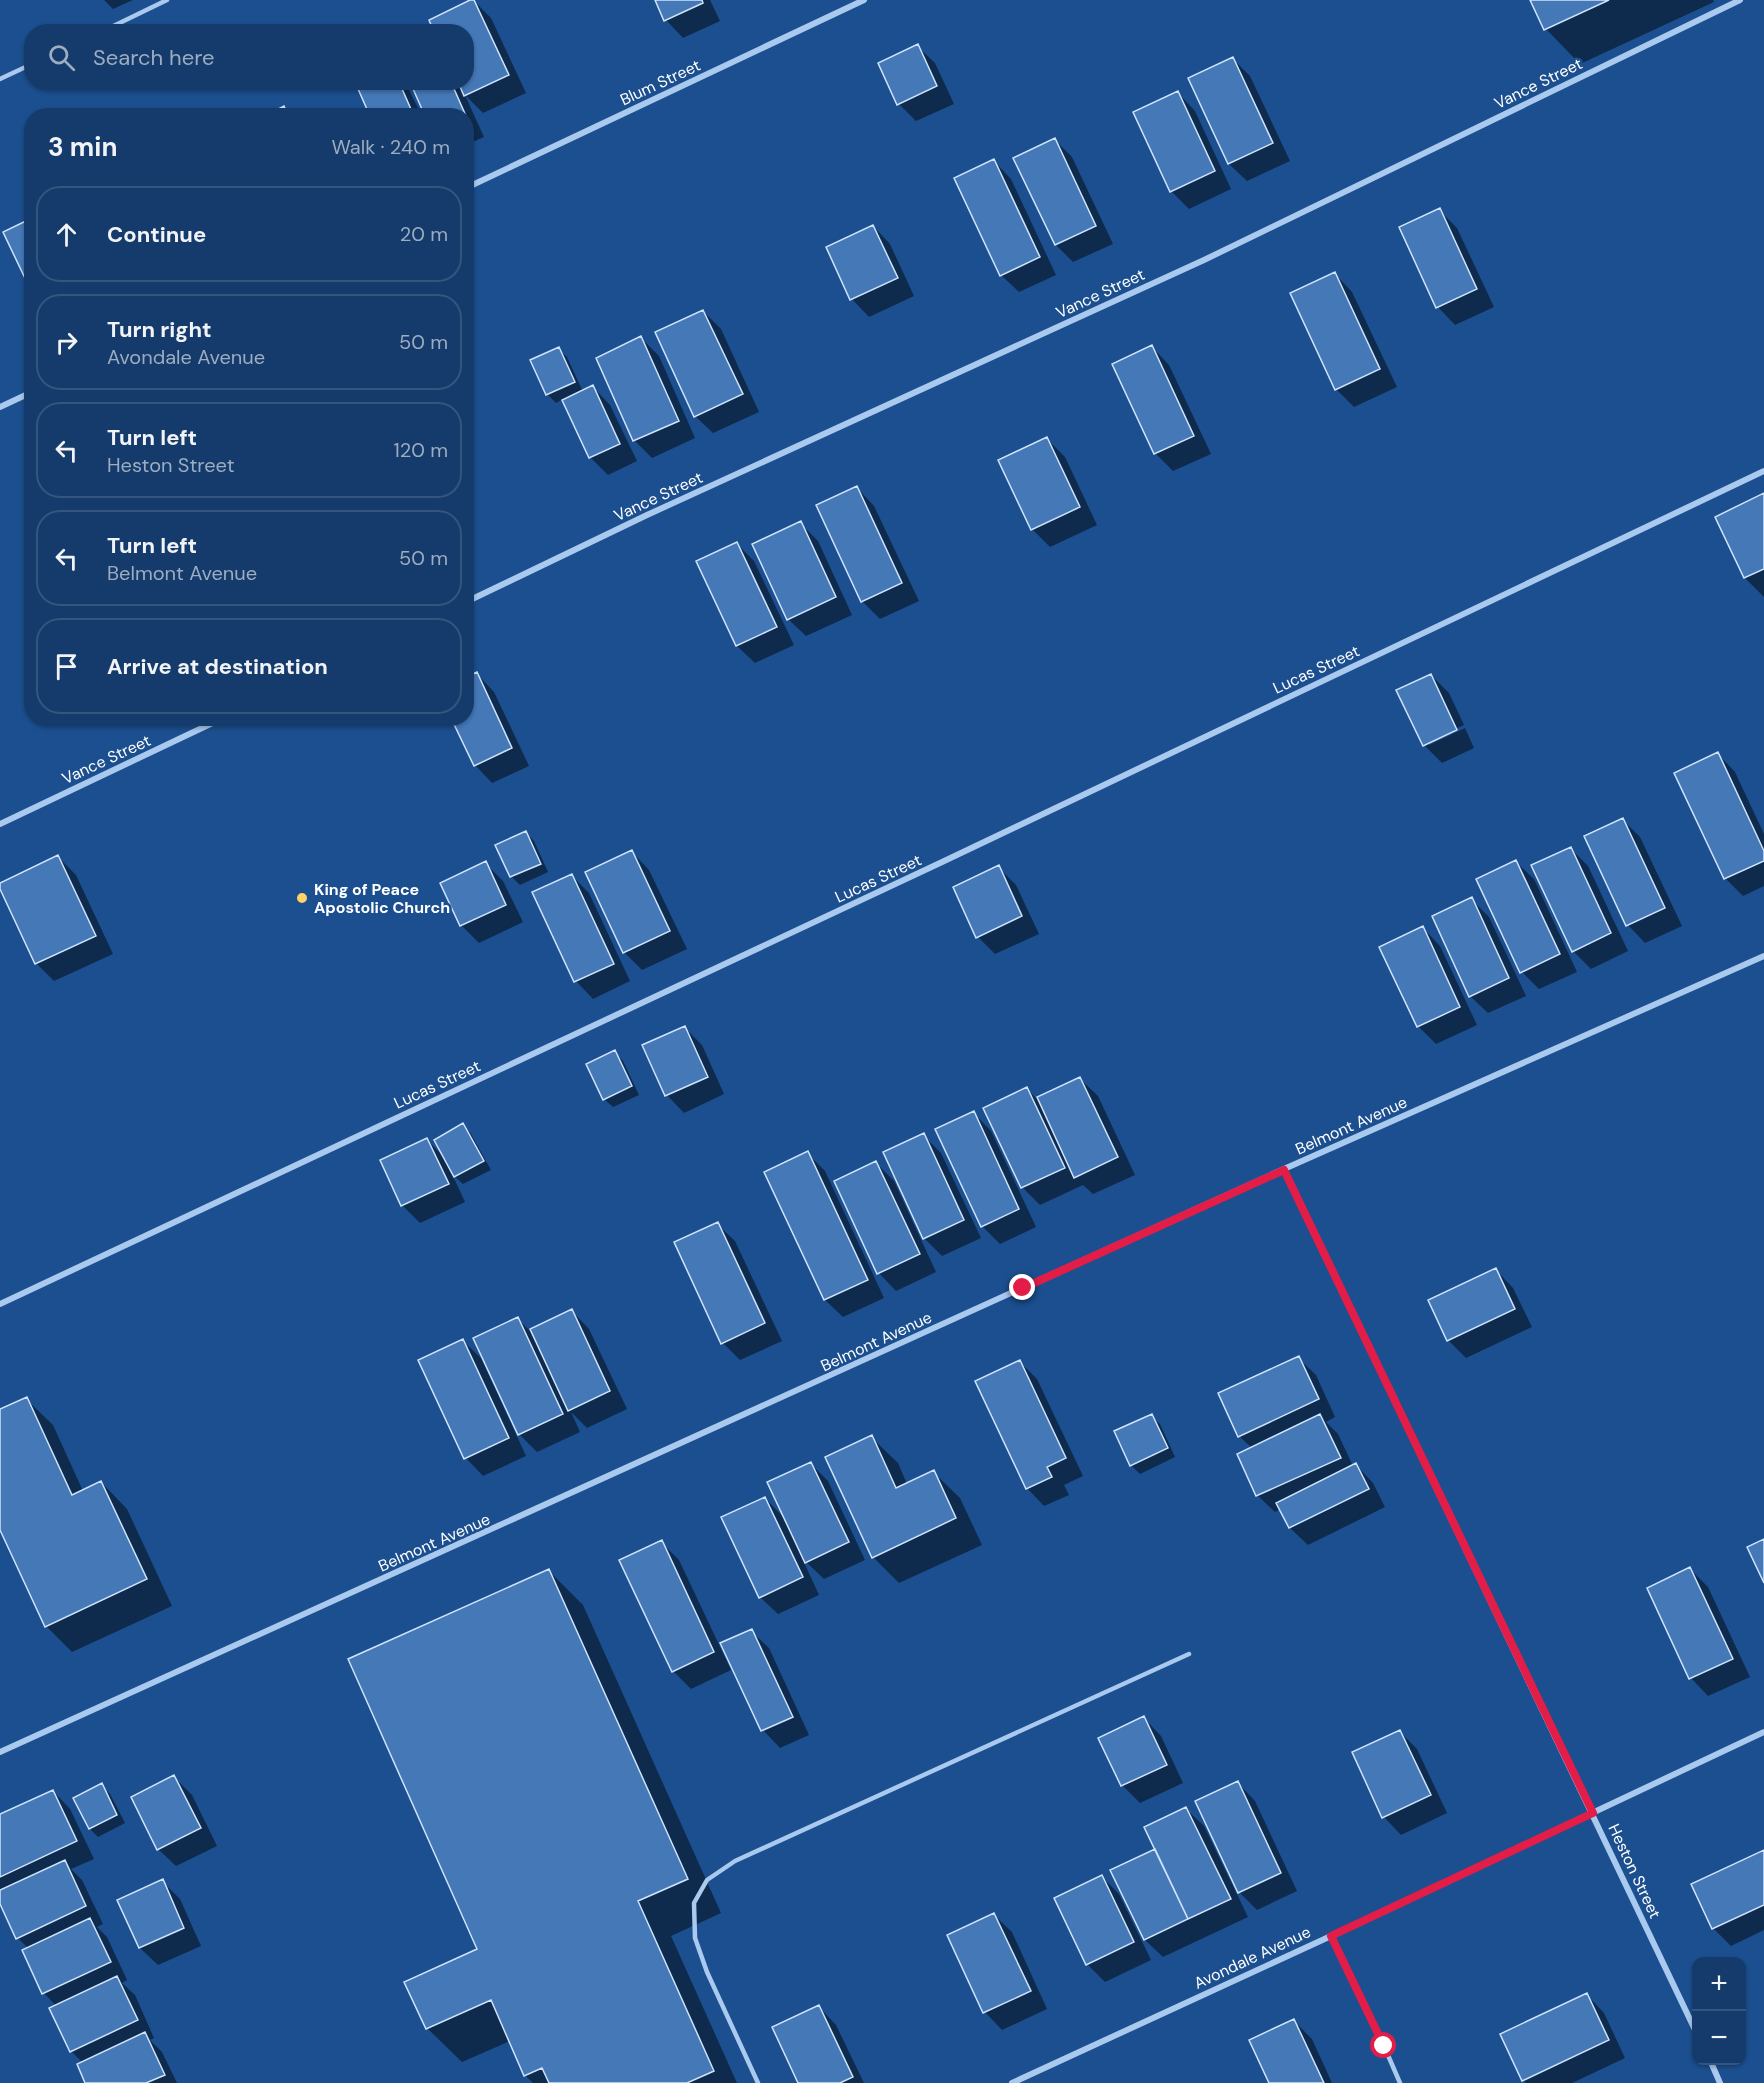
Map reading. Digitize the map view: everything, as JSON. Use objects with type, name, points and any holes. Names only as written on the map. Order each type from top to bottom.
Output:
[{"type":"street","name":"Blum Street","points":[[474,184],[864,0]]},
{"type":"street","name":"Vance Street","points":[[474,598],[668,506],[1204,260],[1740,0]]},
{"type":"street","points":[[0,407],[24,396]]},
{"type":"street","name":"Lucas Street","points":[[0,1304],[940,863],[1764,471]]},
{"type":"street","name":"Vance Street","points":[[0,824],[206,726]]},
{"type":"street","name":"Belmont Avenue","points":[[0,1752],[1284,1170],[1764,956]]},
{"type":"street","name":"Heston Street","points":[[1284,1170],[1692,2023]]},
{"type":"street","name":"Avondale Avenue","points":[[1012,2083],[1764,1732]]},
{"type":"street","points":[[1712,2065],[1720,2083]]},
{"type":"lane","points":[[117,24],[167,0]]},
{"type":"lane","points":[[0,79],[24,68]]},
{"type":"lane","points":[[758,2083],[707,1972],[695,1938],[694,1903],[707,1880],[735,1861],[1189,1654]]},
{"type":"lane","points":[[1331,1936],[1400,2083]]},
{"type":"building","points":[[474,0],[509,75],[464,96],[461,90],[474,90],[474,24],[431,24],[429,20]]},
{"type":"building","points":[[655,0],[702,0],[703,3],[664,21]]},
{"type":"building","points":[[1530,0],[1609,0],[1544,30]]},
{"type":"building","points":[[918,44],[937,86],[897,105],[878,63]]},
{"type":"building","points":[[1233,57],[1273,143],[1228,164],[1188,78]]},
{"type":"building","points":[[359,90],[403,90],[410,108],[366,108]]},
{"type":"building","points":[[414,90],[455,90],[462,108],[421,108]]},
{"type":"building","points":[[1178,91],[1215,171],[1170,192],[1133,112]]},
{"type":"building","points":[[1055,138],[1096,226],[1055,245],[1013,158]]},
{"type":"building","points":[[994,159],[1040,257],[1000,276],[954,178]]},
{"type":"building","points":[[1440,208],[1477,289],[1436,308],[1399,227]]},
{"type":"building","points":[[24,222],[24,276],[3,232]]},
{"type":"building","points":[[873,225],[898,278],[850,300],[826,247]]},
{"type":"building","points":[[1335,272],[1380,369],[1335,390],[1290,293]]},
{"type":"building","points":[[703,310],[743,394],[694,417],[655,332]]},
{"type":"building","points":[[641,336],[679,421],[633,441],[596,358]]},
{"type":"building","points":[[1152,345],[1194,436],[1154,454],[1112,364]]},
{"type":"building","points":[[559,347],[575,382],[546,395],[530,360]]},
{"type":"building","points":[[593,385],[620,444],[589,458],[562,400]]},
{"type":"building","points":[[1047,437],[1080,507],[1031,530],[998,460]]},
{"type":"building","points":[[857,486],[902,583],[861,602],[816,505]]},
{"type":"building","points":[[1764,493],[1764,569],[1744,578],[1715,517]]},
{"type":"building","points":[[801,521],[836,597],[787,620],[752,544]]},
{"type":"building","points":[[737,542],[777,627],[736,646],[696,561]]},
{"type":"building","points":[[477,672],[512,748],[474,766],[455,726],[474,726],[474,673]]},
{"type":"building","points":[[1431,674],[1457,730],[1423,746],[1396,690]]},
{"type":"building","points":[[1718,752],[1764,851],[1764,861],[1724,879],[1674,773]]},
{"type":"building","points":[[1623,818],[1665,908],[1626,926],[1584,836]]},
{"type":"building","points":[[526,831],[541,864],[510,877],[495,845]]},
{"type":"building","points":[[1571,847],[1611,933],[1572,952],[1531,865]]},
{"type":"building","points":[[632,850],[670,931],[623,953],[585,872]]},
{"type":"building","points":[[58,855],[96,936],[35,964],[0,889],[0,883]]},
{"type":"building","points":[[1516,860],[1560,954],[1520,973],[1476,879]]},
{"type":"building","points":[[486,861],[506,905],[460,926],[440,883]]},
{"type":"building","points":[[999,865],[1022,916],[976,938],[953,887]]},
{"type":"building","points":[[572,874],[614,964],[574,982],[532,892]]},
{"type":"building","points":[[1472,897],[1509,978],[1469,997],[1432,916]]},
{"type":"building","points":[[1423,926],[1460,1007],[1417,1027],[1379,947]]},
{"type":"building","points":[[685,1026],[708,1077],[665,1096],[642,1045]]},
{"type":"building","points":[[615,1050],[632,1086],[603,1100],[586,1064]]},
{"type":"building","points":[[1080,1077],[1118,1157],[1074,1178],[1037,1097]]},
{"type":"building","points":[[1027,1087],[1065,1168],[1021,1188],[983,1108]]},
{"type":"building","points":[[974,1111],[1019,1209],[981,1227],[935,1129]]},
{"type":"building","points":[[463,1123],[484,1161],[454,1177],[434,1140]]},
{"type":"building","points":[[924,1133],[964,1220],[923,1239],[883,1152]]},
{"type":"building","points":[[427,1138],[449,1184],[401,1206],[380,1160]]},
{"type":"building","points":[[808,1151],[868,1280],[824,1300],[764,1172]]},
{"type":"building","points":[[876,1161],[920,1254],[877,1274],[834,1181]]},
{"type":"building","points":[[718,1222],[765,1323],[721,1344],[674,1242]]},
{"type":"building","points":[[1496,1268],[1515,1309],[1447,1341],[1428,1300]]},
{"type":"building","points":[[572,1309],[610,1391],[568,1411],[530,1329]]},
{"type":"building","points":[[518,1317],[563,1414],[518,1435],[473,1338]]},
{"type":"building","points":[[463,1339],[509,1438],[464,1459],[418,1360]]},
{"type":"building","points":[[1299,1356],[1319,1399],[1238,1437],[1218,1393]]},
{"type":"building","points":[[1020,1360],[1066,1458],[1047,1467],[1052,1477],[1026,1489],[975,1381]]},
{"type":"building","points":[[27,1397],[72,1495],[101,1481],[147,1579],[45,1627],[0,1530],[0,1409]]},
{"type":"building","points":[[1152,1414],[1168,1448],[1130,1466],[1114,1431]]},
{"type":"building","points":[[1320,1414],[1341,1458],[1256,1496],[1237,1454]]},
{"type":"building","points":[[872,1435],[896,1488],[934,1470],[956,1518],[872,1558],[825,1457]]},
{"type":"building","points":[[811,1462],[849,1542],[805,1563],[767,1482]]},
{"type":"building","points":[[1356,1463],[1369,1489],[1289,1528],[1276,1503]]},
{"type":"building","points":[[765,1497],[803,1577],[759,1598],[721,1517]]},
{"type":"building","points":[[1764,1539],[1764,1583],[1747,1547]]},
{"type":"building","points":[[662,1540],[714,1652],[672,1672],[619,1560]]},
{"type":"building","points":[[1690,1567],[1733,1659],[1689,1679],[1647,1588]]},
{"type":"building","points":[[549,1569],[688,1879],[638,1901],[714,2071],[687,2083],[549,2083],[542,2068],[524,2076],[491,2000],[426,2029],[404,1982],[477,1949],[348,1659]]},
{"type":"building","points":[[752,1629],[793,1717],[761,1731],[720,1643]]},
{"type":"building","points":[[1144,1716],[1167,1765],[1121,1786],[1098,1738]]},
{"type":"building","points":[[1400,1730],[1431,1795],[1382,1818],[1352,1752]]},
{"type":"building","points":[[174,1775],[201,1828],[157,1850],[131,1797]]},
{"type":"building","points":[[1238,1781],[1281,1873],[1238,1893],[1195,1801]]},
{"type":"building","points":[[102,1783],[117,1815],[89,1829],[73,1798]]},
{"type":"building","points":[[53,1790],[77,1841],[0,1877],[0,1814]]},
{"type":"building","points":[[1186,1807],[1231,1899],[1188,1919],[1144,1827]]},
{"type":"building","points":[[1155,1849],[1188,1919],[1144,1940],[1110,1870]]},
{"type":"building","points":[[1764,1850],[1764,1905],[1712,1929],[1691,1884]]},
{"type":"building","points":[[65,1860],[86,1906],[16,1939],[0,1904],[0,1890]]},
{"type":"building","points":[[1102,1875],[1134,1942],[1086,1965],[1054,1898]]},
{"type":"building","points":[[163,1879],[184,1928],[139,1948],[117,1900]]},
{"type":"building","points":[[994,1913],[1031,1991],[983,2013],[947,1935]]},
{"type":"building","points":[[90,1918],[111,1962],[42,1994],[22,1950]]},
{"type":"building","points":[[117,1976],[138,2020],[70,2052],[49,2008]]},
{"type":"building","points":[[1587,1993],[1609,2040],[1522,2081],[1500,2034]]},
{"type":"building","points":[[819,2005],[853,2077],[840,2083],[798,2083],[772,2027]]},
{"type":"building","points":[[1294,2019],[1324,2083],[1269,2083],[1249,2040]]},
{"type":"building","points":[[145,2032],[165,2075],[146,2083],[85,2083],[77,2064]]},
{"type":"place","name":"King of Peace Apostolic Church","points":[[302,898]]},
{"type":"route","points":[[1023,1288],[1284,1170],[1593,1813],[1331,1936],[1384,2046]]}]
